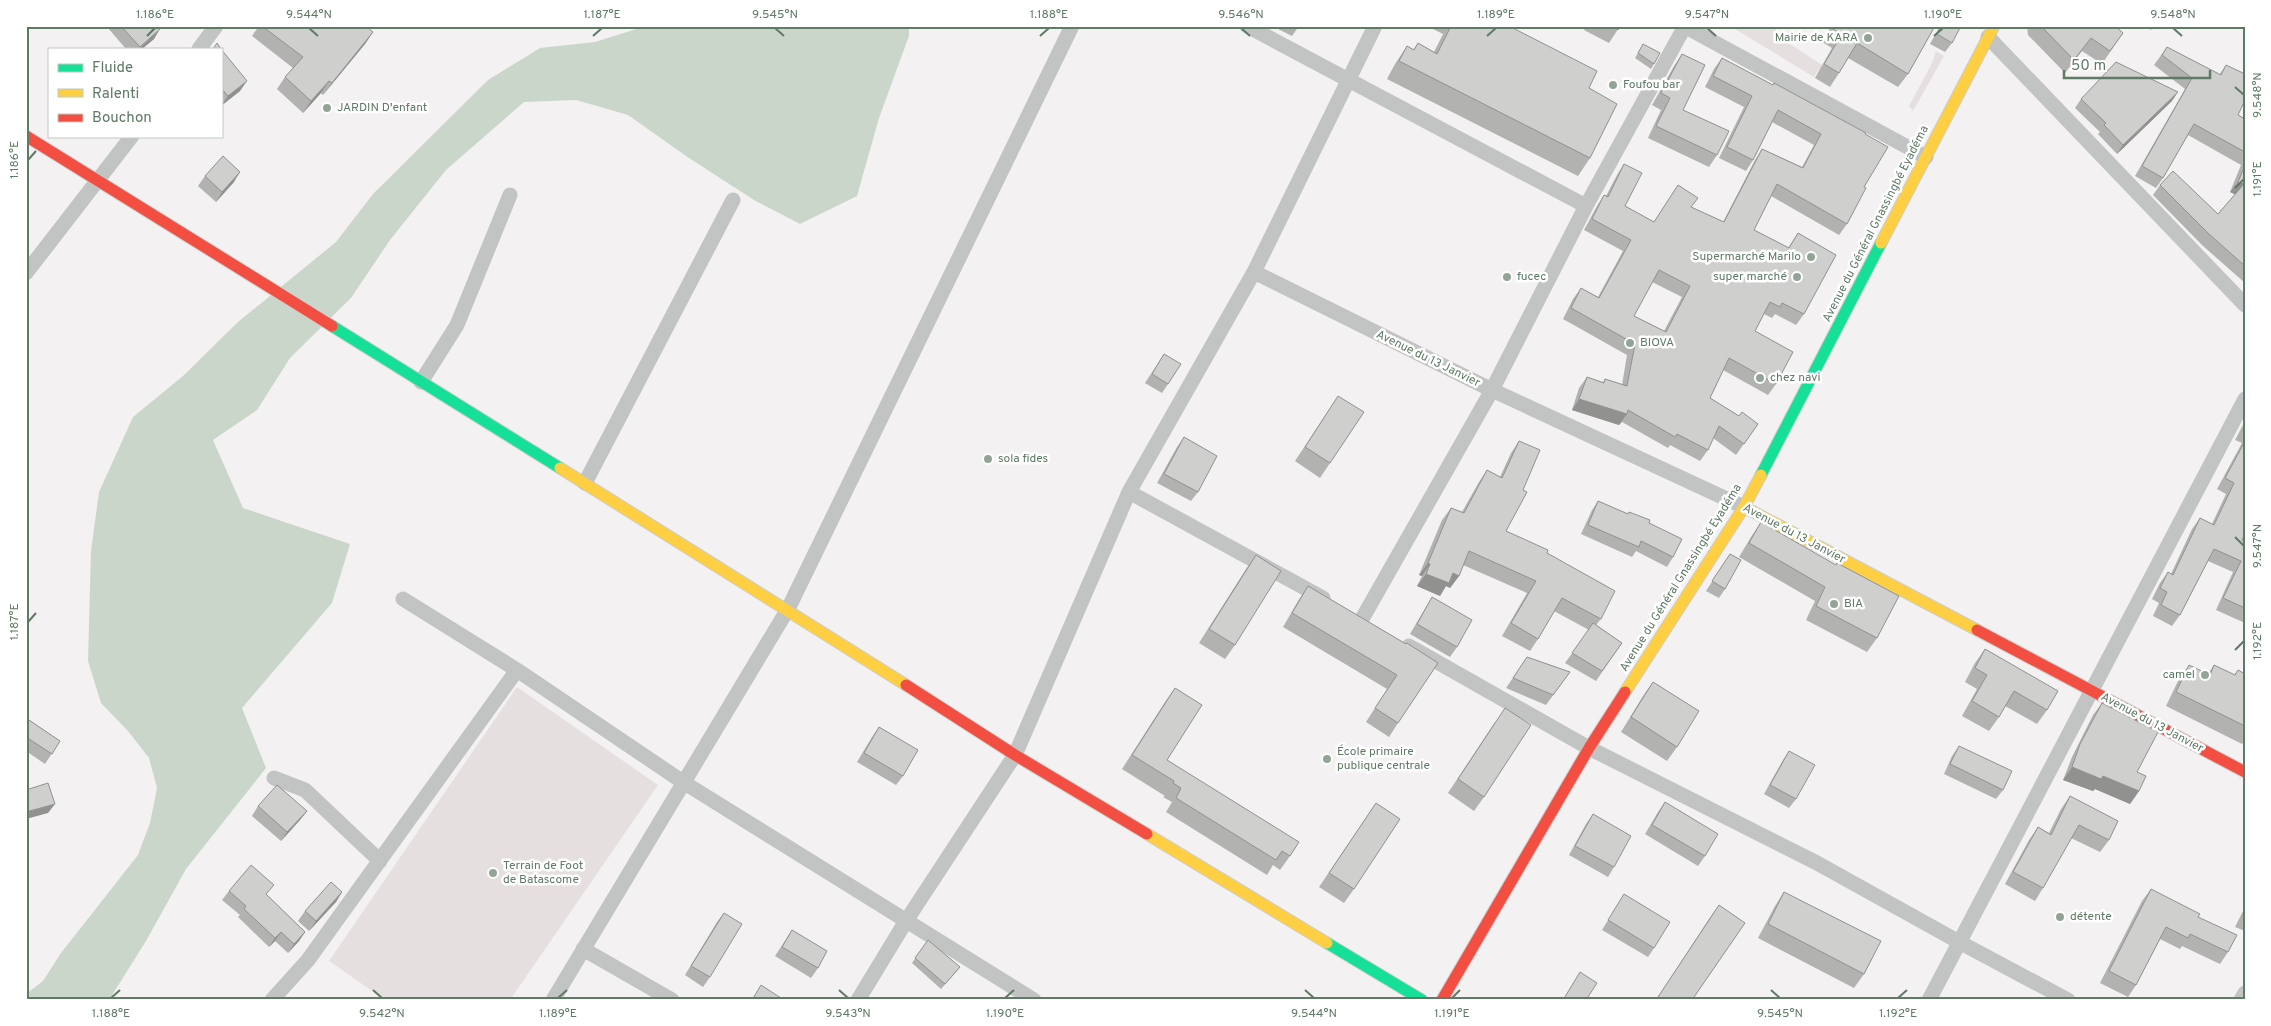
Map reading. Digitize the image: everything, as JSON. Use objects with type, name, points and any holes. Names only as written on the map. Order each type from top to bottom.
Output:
[{"type":"main road","name":"Avenue du Général Gnassingbé Eyadéma","points":[[1442,1000],[1589,748],[1744,507],[1991,32]]},
{"type":"main road","points":[[26,136],[99,179],[358,343],[788,609],[1015,755],[1422,1000]]},
{"type":"main road","name":"Avenue du 13 Janvier","points":[[1744,507],[2245,772]]},
{"type":"street","points":[[200,48],[216,26]]},
{"type":"street","points":[[553,1000],[788,609],[1072,26]]},
{"type":"street","points":[[1247,26],[1586,206]]},
{"type":"street","points":[[858,1000],[906,921],[1015,755],[1129,492],[1254,272],[1376,26]]},
{"type":"street","points":[[1378,628],[1357,617],[1492,390],[1586,206],[1684,26],[1926,157]]},
{"type":"street","points":[[1991,32],[2245,305]]},
{"type":"street","points":[[26,273],[130,138]]},
{"type":"street","points":[[421,382],[457,326],[510,195]]},
{"type":"street","points":[[585,483],[733,200]]},
{"type":"street","name":"Avenue du 13 Janvier","points":[[1254,272],[1492,390],[1744,507]]},
{"type":"street","points":[[1929,1000],[1961,943],[2090,690],[2245,399]]},
{"type":"street","points":[[1129,492],[1336,605]]},
{"type":"street","points":[[403,599],[517,670],[683,782],[1034,1000]]},
{"type":"street","points":[[1395,638],[1589,748],[1817,863],[2068,1000]]},
{"type":"street","points":[[272,1000],[308,960],[517,670]]},
{"type":"street","points":[[274,778],[305,790],[380,861]]},
{"type":"street","points":[[583,949],[672,1000]]},
{"type":"street","points":[[2241,1000],[2245,993]]},
{"type":"shaded area","points":[[646,26],[909,26],[909,36],[879,118],[857,196],[800,224],[754,200],[689,158],[628,115],[576,100],[524,102],[446,170],[390,240],[351,298],[290,358],[257,410],[213,440],[243,508],[350,544],[332,603],[242,708],[266,768],[186,869],[146,941],[109,1000],[26,1000],[26,994],[43,981],[61,953],[138,855],[150,823],[157,788],[149,758],[128,731],[101,703],[88,661],[91,551],[99,492],[133,417],[183,376],[238,322],[336,242],[373,194],[488,80],[540,48],[595,42]]},
{"type":"shaded area","points":[[1730,26],[1777,26],[1776,32],[1779,37],[1827,68],[1824,72],[1819,69],[1814,77]]},
{"type":"shaded area","points":[[1936,51],[1944,56],[1913,111],[1909,106],[1932,63]]},
{"type":"shaded area","name":"Terrain de Foot de Batascome","points":[[517,687],[658,785],[510,1000],[385,1000],[329,961]]},
{"type":"building","points":[[121,26],[158,26],[160,29],[140,47]]},
{"type":"building","points":[[262,26],[366,26],[373,32],[332,83],[329,81],[311,101],[285,77],[303,57]]},
{"type":"building","points":[[1451,26],[1509,26],[1597,71],[1589,88],[1617,104],[1590,158],[1399,61],[1407,46],[1414,50],[1418,43],[1437,54]]},
{"type":"building","points":[[1612,26],[1620,26],[1618,30]]},
{"type":"building","points":[[1832,26],[1935,26],[1908,74],[1857,43],[1839,73],[1824,64],[1842,34],[1831,28]]},
{"type":"building","points":[[1941,26],[1961,26],[1952,43],[1937,34]]},
{"type":"building","points":[[2041,26],[2115,26],[2123,33],[2110,51],[2091,38],[2074,60]]},
{"type":"building","points":[[217,43],[220,48],[214,48]]},
{"type":"building","points":[[1643,44],[1660,53],[1654,64],[1638,53]]},
{"type":"building","points":[[2167,47],[2221,75],[2226,65],[2245,74],[2245,100],[2238,115],[2245,119],[2245,152],[2194,124],[2163,178],[2142,166],[2192,78],[2162,55]]},
{"type":"building","points":[[222,50],[247,81],[228,96],[222,89]]},
{"type":"building","points":[[1682,54],[1705,65],[1683,110],[1729,131],[1717,155],[1656,126],[1670,98],[1661,93]]},
{"type":"building","points":[[1722,58],[1773,85],[1774,83],[1888,147],[1864,187],[1866,188],[1847,224],[1777,184],[1754,230],[1789,248],[1798,233],[1836,255],[1804,314],[1782,303],[1780,307],[1770,302],[1755,331],[1793,352],[1776,384],[1729,358],[1710,398],[1739,416],[1742,412],[1758,424],[1744,444],[1719,426],[1708,450],[1677,434],[1675,437],[1628,410],[1627,414],[1579,399],[1587,377],[1604,383],[1605,379],[1627,386],[1635,344],[1571,308],[1581,288],[1599,298],[1631,240],[1592,219],[1604,195],[1608,197],[1624,164],[1642,173],[1625,206],[1654,222],[1678,185],[1698,198],[1691,207],[1724,222],[1762,149],[1803,168],[1821,134],[1778,110],[1753,160],[1727,147],[1752,96],[1713,76]],"holes":[[[1659,270],[1690,286],[1666,332],[1634,316]]]},
{"type":"building","points":[[2116,62],[2178,92],[2123,145],[2104,125],[2106,123],[2081,99]]},
{"type":"building","points":[[223,156],[240,172],[222,192],[205,176]]},
{"type":"building","points":[[2245,165],[2245,266],[2209,234],[2160,185],[2173,171],[2218,214],[2244,184],[2238,182]]},
{"type":"building","points":[[1164,354],[1181,364],[1168,384],[1152,374]]},
{"type":"building","points":[[1338,396],[1364,412],[1330,463],[1305,447]]},
{"type":"building","points":[[1184,437],[1217,456],[1198,492],[1164,474]]},
{"type":"building","points":[[1519,441],[1540,450],[1523,490],[1527,492],[1506,531],[1548,550],[1547,553],[1615,591],[1601,619],[1562,598],[1538,639],[1511,623],[1536,581],[1469,551],[1459,576],[1453,573],[1449,583],[1426,574],[1430,564],[1428,563],[1451,508],[1464,513],[1487,470],[1502,478]]},
{"type":"building","points":[[2245,441],[2245,496],[2243,499],[2245,500],[2245,533],[2242,540],[2245,542],[2245,608],[2223,598],[2241,561],[2214,549],[2180,615],[2161,605],[2167,592],[2160,588],[2168,572],[2173,575],[2200,518],[2214,525],[2234,483],[2225,478]]},
{"type":"building","points":[[1598,501],[1628,514],[1629,512],[1650,520],[1649,523],[1682,539],[1673,557],[1641,541],[1639,547],[1588,525]]},
{"type":"building","points":[[1761,522],[1836,565],[1837,563],[1899,596],[1877,638],[1816,606],[1825,587],[1749,543]]},
{"type":"building","points":[[1730,554],[1741,560],[1725,589],[1712,581]]},
{"type":"building","points":[[1256,555],[1281,571],[1235,645],[1209,629]]},
{"type":"building","points":[[1308,586],[1438,663],[1398,723],[1375,708],[1397,675],[1292,613]]},
{"type":"building","points":[[1432,597],[1472,620],[1457,647],[1417,624]]},
{"type":"building","points":[[1593,623],[1622,643],[1602,671],[1572,653]]},
{"type":"building","points":[[1985,649],[2058,691],[2047,710],[2014,691],[1999,717],[1972,701],[1987,675],[1975,668]]},
{"type":"building","points":[[1527,657],[1570,672],[1553,695],[1513,678]]},
{"type":"building","points":[[2189,665],[2210,675],[2214,665],[2235,675],[2238,670],[2245,674],[2245,726],[2176,692]]},
{"type":"building","points":[[1653,682],[1699,711],[1677,747],[1631,717]]},
{"type":"building","points":[[1175,688],[1202,705],[1167,760],[1299,842],[1290,856],[1282,851],[1276,860],[1176,798],[1181,788],[1173,783],[1174,781],[1132,755]]},
{"type":"building","points":[[2102,703],[2158,732],[2137,772],[2146,776],[2139,791],[2103,776],[2101,779],[2072,767],[2080,744]]},
{"type":"building","points":[[1505,708],[1531,725],[1484,797],[1458,779]]},
{"type":"building","points":[[26,718],[60,741],[52,754],[26,737]]},
{"type":"building","points":[[879,727],[918,750],[903,776],[864,753]]},
{"type":"building","points":[[1959,746],[2012,771],[2003,790],[1950,764]]},
{"type":"building","points":[[1789,751],[1815,765],[1796,799],[1770,785]]},
{"type":"building","points":[[48,783],[55,804],[26,812],[26,790]]},
{"type":"building","points":[[277,785],[307,811],[287,832],[258,806]]},
{"type":"building","points":[[2070,796],[2118,821],[2109,840],[2079,825],[2043,888],[2013,872],[2038,827],[2051,835]]},
{"type":"building","points":[[1665,802],[1718,834],[1705,856],[1652,825]]},
{"type":"building","points":[[1376,803],[1400,819],[1354,889],[1329,873]]},
{"type":"building","points":[[1593,814],[1631,836],[1614,867],[1575,846]]},
{"type":"building","points":[[251,865],[274,885],[266,894],[305,932],[294,944],[281,932],[275,938],[244,909],[246,906],[229,891]]},
{"type":"building","points":[[331,882],[342,892],[316,921],[305,911]]},
{"type":"building","points":[[2151,889],[2200,914],[2198,917],[2237,935],[2228,952],[2190,934],[2188,938],[2166,927],[2136,985],[2109,971]]},
{"type":"building","points":[[1784,892],[1881,941],[1864,974],[1768,924]]},
{"type":"building","points":[[1624,894],[1670,922],[1654,948],[1608,920]]},
{"type":"building","points":[[1719,905],[1745,923],[1692,1000],[1656,1000]]},
{"type":"building","points":[[724,913],[742,924],[710,977],[691,966]]},
{"type":"building","points":[[792,930],[827,951],[818,968],[782,947]]},
{"type":"building","points":[[928,940],[960,967],[945,984],[915,958]]},
{"type":"building","points":[[1580,972],[1597,983],[1586,1000],[1563,1000]]},
{"type":"building","points":[[761,985],[784,1000],[752,1000]]},
{"type":"traffic: fast","points":[[1761,475],[1881,243]]},
{"type":"traffic: fast","points":[[332,326],[560,468]]},
{"type":"traffic: fast","points":[[1327,943],[1422,1000]]},
{"type":"traffic: slow","points":[[1881,243],[1994,26]]},
{"type":"traffic: slow","points":[[560,468],[906,685]]},
{"type":"traffic: slow","points":[[1625,692],[1744,507],[1761,475]]},
{"type":"traffic: slow","points":[[1744,507],[1977,630]]},
{"type":"traffic: slow","points":[[1147,834],[1327,943]]},
{"type":"traffic: jam","points":[[26,136],[332,326]]},
{"type":"traffic: jam","points":[[1977,630],[2245,772]]},
{"type":"traffic: jam","points":[[906,685],[1015,755],[1147,834]]},
{"type":"traffic: jam","points":[[1442,1000],[1589,748],[1625,692]]},
{"type":"place","name":"Mairie de KARA","points":[[1868,38]]},
{"type":"place","name":"Foufou bar","points":[[1613,85]]},
{"type":"place","name":"JARDIN D'enfant","points":[[327,108]]},
{"type":"place","name":"Supermarché Marilo","points":[[1811,257]]},
{"type":"place","name":"fucec","points":[[1507,277]]},
{"type":"place","name":"super marché","points":[[1797,277]]},
{"type":"place","name":"BIOVA","points":[[1630,343]]},
{"type":"place","name":"chez navi","points":[[1760,378]]},
{"type":"place","name":"sola fides","points":[[988,459]]},
{"type":"place","name":"BIA","points":[[1834,604]]},
{"type":"place","name":"camel","points":[[2205,675]]},
{"type":"place","name":"École primaire publique centrale","points":[[1327,759]]},
{"type":"place","name":"Terrain de Foot de Batascome","points":[[493,873]]},
{"type":"place","name":"détente","points":[[2060,917]]}]
